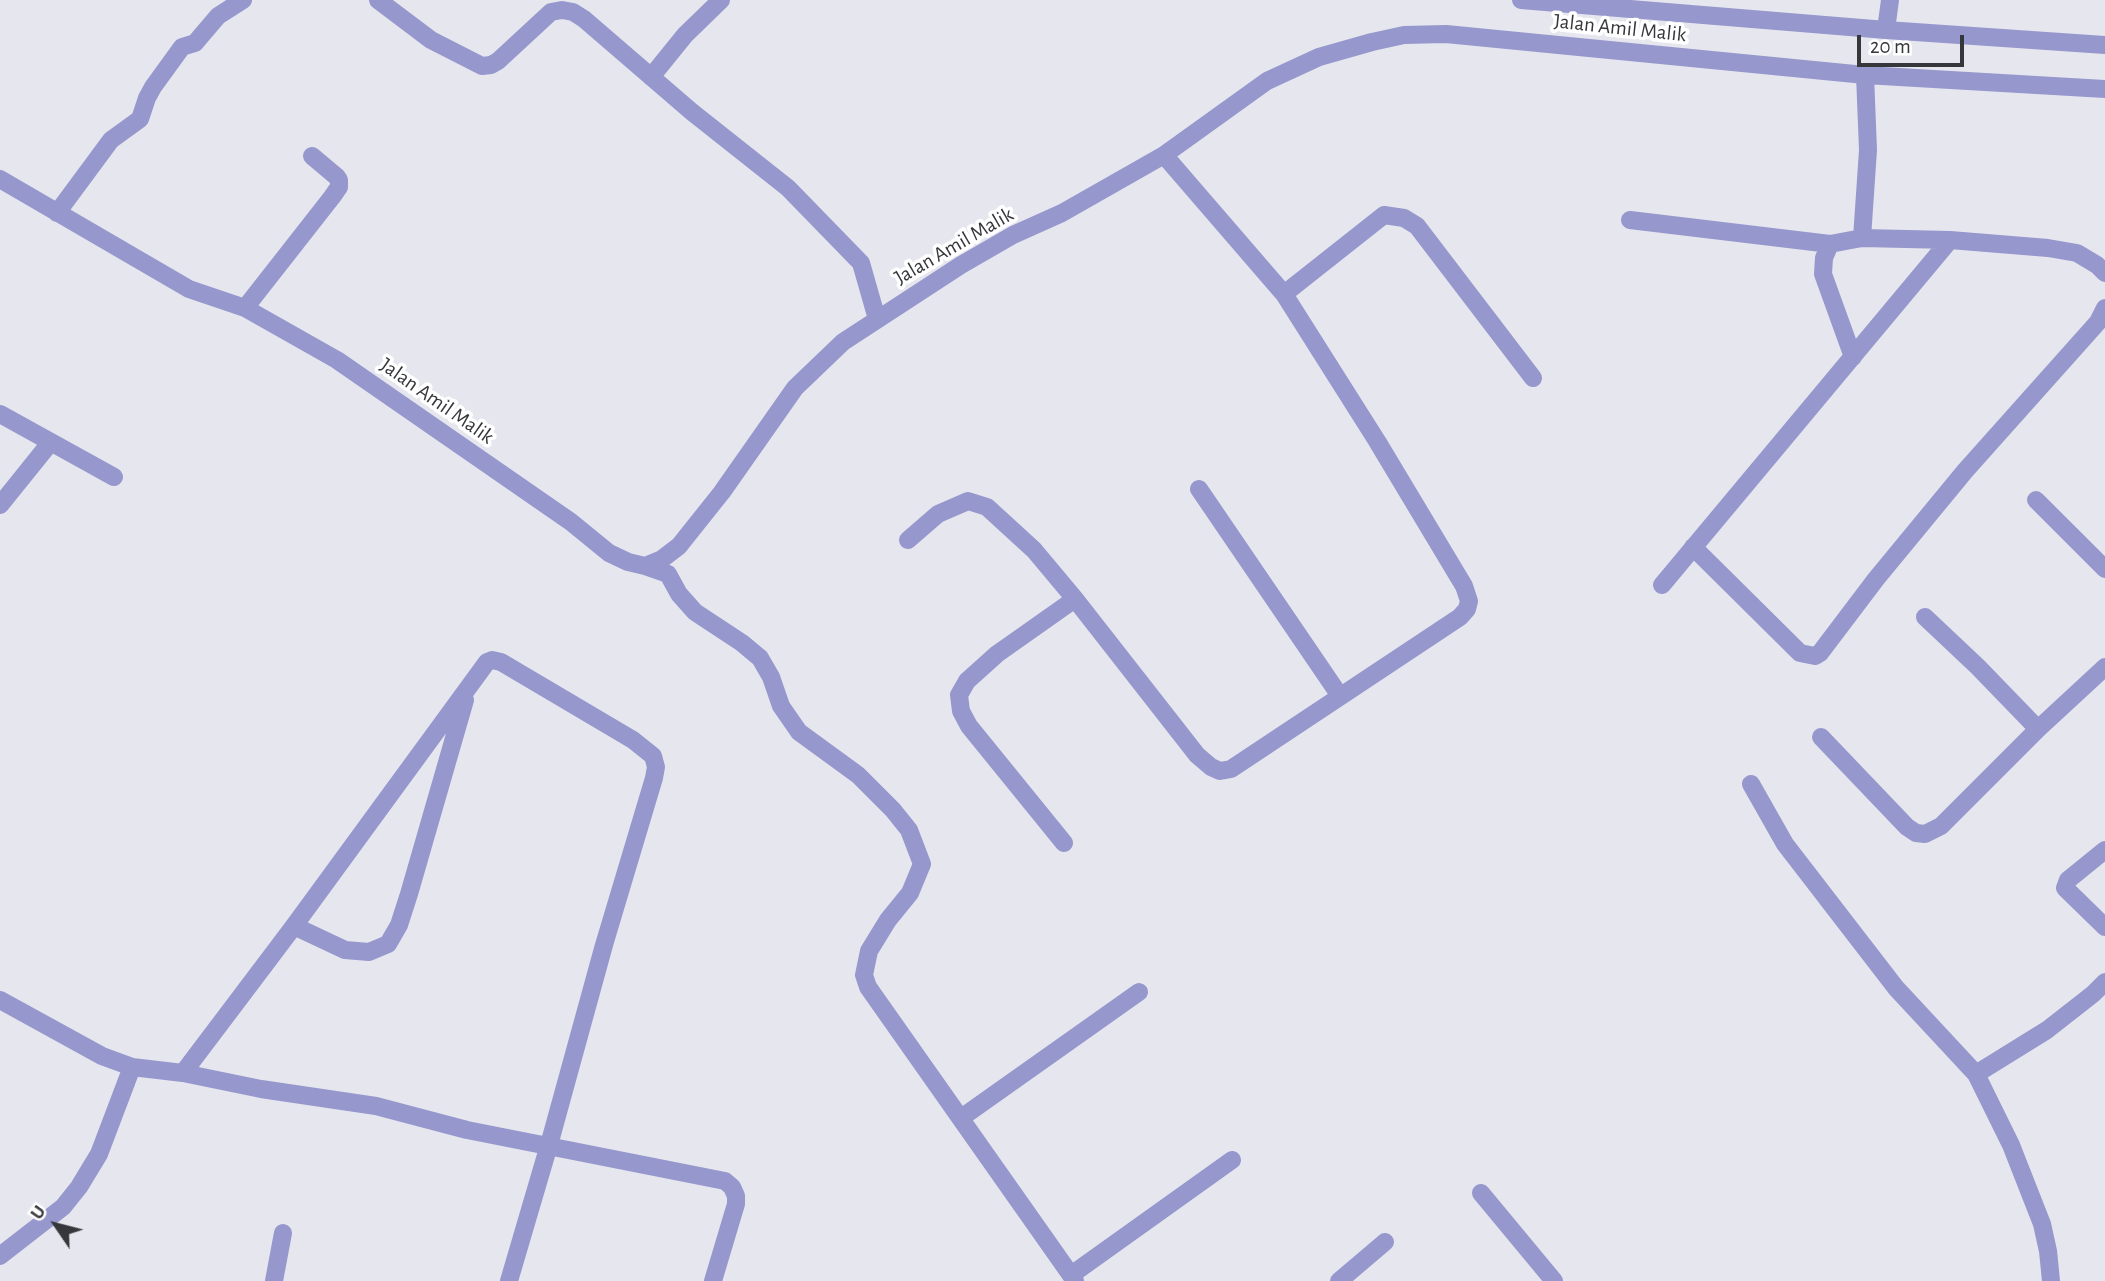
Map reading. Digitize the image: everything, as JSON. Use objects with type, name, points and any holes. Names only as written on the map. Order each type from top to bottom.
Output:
[{"type":"street","points":[[57,213],[111,140],[140,119],[153,87],[178,51],[195,43],[218,16],[243,0]]},
{"type":"street","points":[[379,0],[430,40],[482,66],[498,61],[551,12],[573,12],[584,19],[788,188],[861,263],[877,319]]},
{"type":"street","points":[[651,77],[685,35],[721,0]]},
{"type":"street","points":[[1521,0],[2105,45]]},
{"type":"street","points":[[1886,30],[1890,0]]},
{"type":"street","name":"Jalan Amil Malik","points":[[0,179],[189,289],[245,308],[337,360],[571,522],[609,553],[645,566],[663,559],[679,546],[722,492],[795,388],[843,342],[961,265],[1062,213],[1164,155],[1267,81],[1319,57],[1404,35],[1446,34],[1865,75],[2105,89]]},
{"type":"street","points":[[1862,238],[1868,150],[1865,75]]},
{"type":"street","points":[[908,540],[938,514],[968,500],[987,507],[1034,550],[1197,754],[1211,767],[1220,771],[1231,769],[1460,617],[1467,609],[1469,601],[1464,586],[1384,452],[1284,294],[1164,155]]},
{"type":"street","points":[[245,308],[339,187],[337,177],[312,156]]},
{"type":"street","points":[[1284,294],[1384,215],[1404,218],[1417,226],[1533,378]]},
{"type":"street","points":[[1630,220],[1830,244],[1862,238],[1950,240],[2048,248],[2077,253],[2105,273]]},
{"type":"street","points":[[1662,585],[1950,240]]},
{"type":"street","points":[[1830,244],[1824,258],[1823,274],[1853,357]]},
{"type":"street","points":[[1693,547],[1800,653],[1815,656],[1956,481],[2098,322],[2105,307]]},
{"type":"street","points":[[0,414],[114,477]]},
{"type":"street","points":[[0,505],[50,443]]},
{"type":"street","points":[[1199,489],[1340,696]]},
{"type":"street","points":[[2036,500],[2105,569]]},
{"type":"street","points":[[645,566],[668,574],[679,594],[695,612],[761,658],[781,706],[799,732],[858,775],[909,830],[922,864],[910,892],[869,951],[864,975],[868,987],[1073,1278],[1232,1160]]},
{"type":"street","points":[[1065,843],[969,726],[961,711],[959,695],[967,681],[997,654],[1075,598]]},
{"type":"street","points":[[1925,617],[2038,729]]},
{"type":"street","points":[[183,1073],[488,662],[501,662],[633,740],[653,756],[656,767],[654,778],[509,1281]]},
{"type":"street","points":[[1821,737],[1907,827],[1916,833],[1925,834],[1941,826],[2038,729],[2105,667]]},
{"type":"street","points":[[294,926],[345,950],[369,951],[388,944],[399,925],[409,894],[468,688]]},
{"type":"street","points":[[1751,784],[1785,844],[1887,977],[1976,1074],[2011,1145],[2042,1224],[2051,1281]]},
{"type":"street","points":[[2105,850],[2068,880],[2066,888],[2105,927]]},
{"type":"street","points":[[1976,1074],[2047,1030],[2105,982]]},
{"type":"street","points":[[961,1118],[1139,992]]},
{"type":"street","points":[[2,1004],[102,1056],[132,1067],[183,1073],[261,1089],[376,1106],[467,1130],[716,1178],[732,1187],[736,1204],[713,1281]]},
{"type":"street","points":[[0,1256],[63,1206],[79,1187],[99,1154],[132,1067]]},
{"type":"street","points":[[1481,1194],[1554,1281]]},
{"type":"street","points":[[274,1281],[284,1233]]},
{"type":"street","points":[[1339,1281],[1385,1242]]}]
